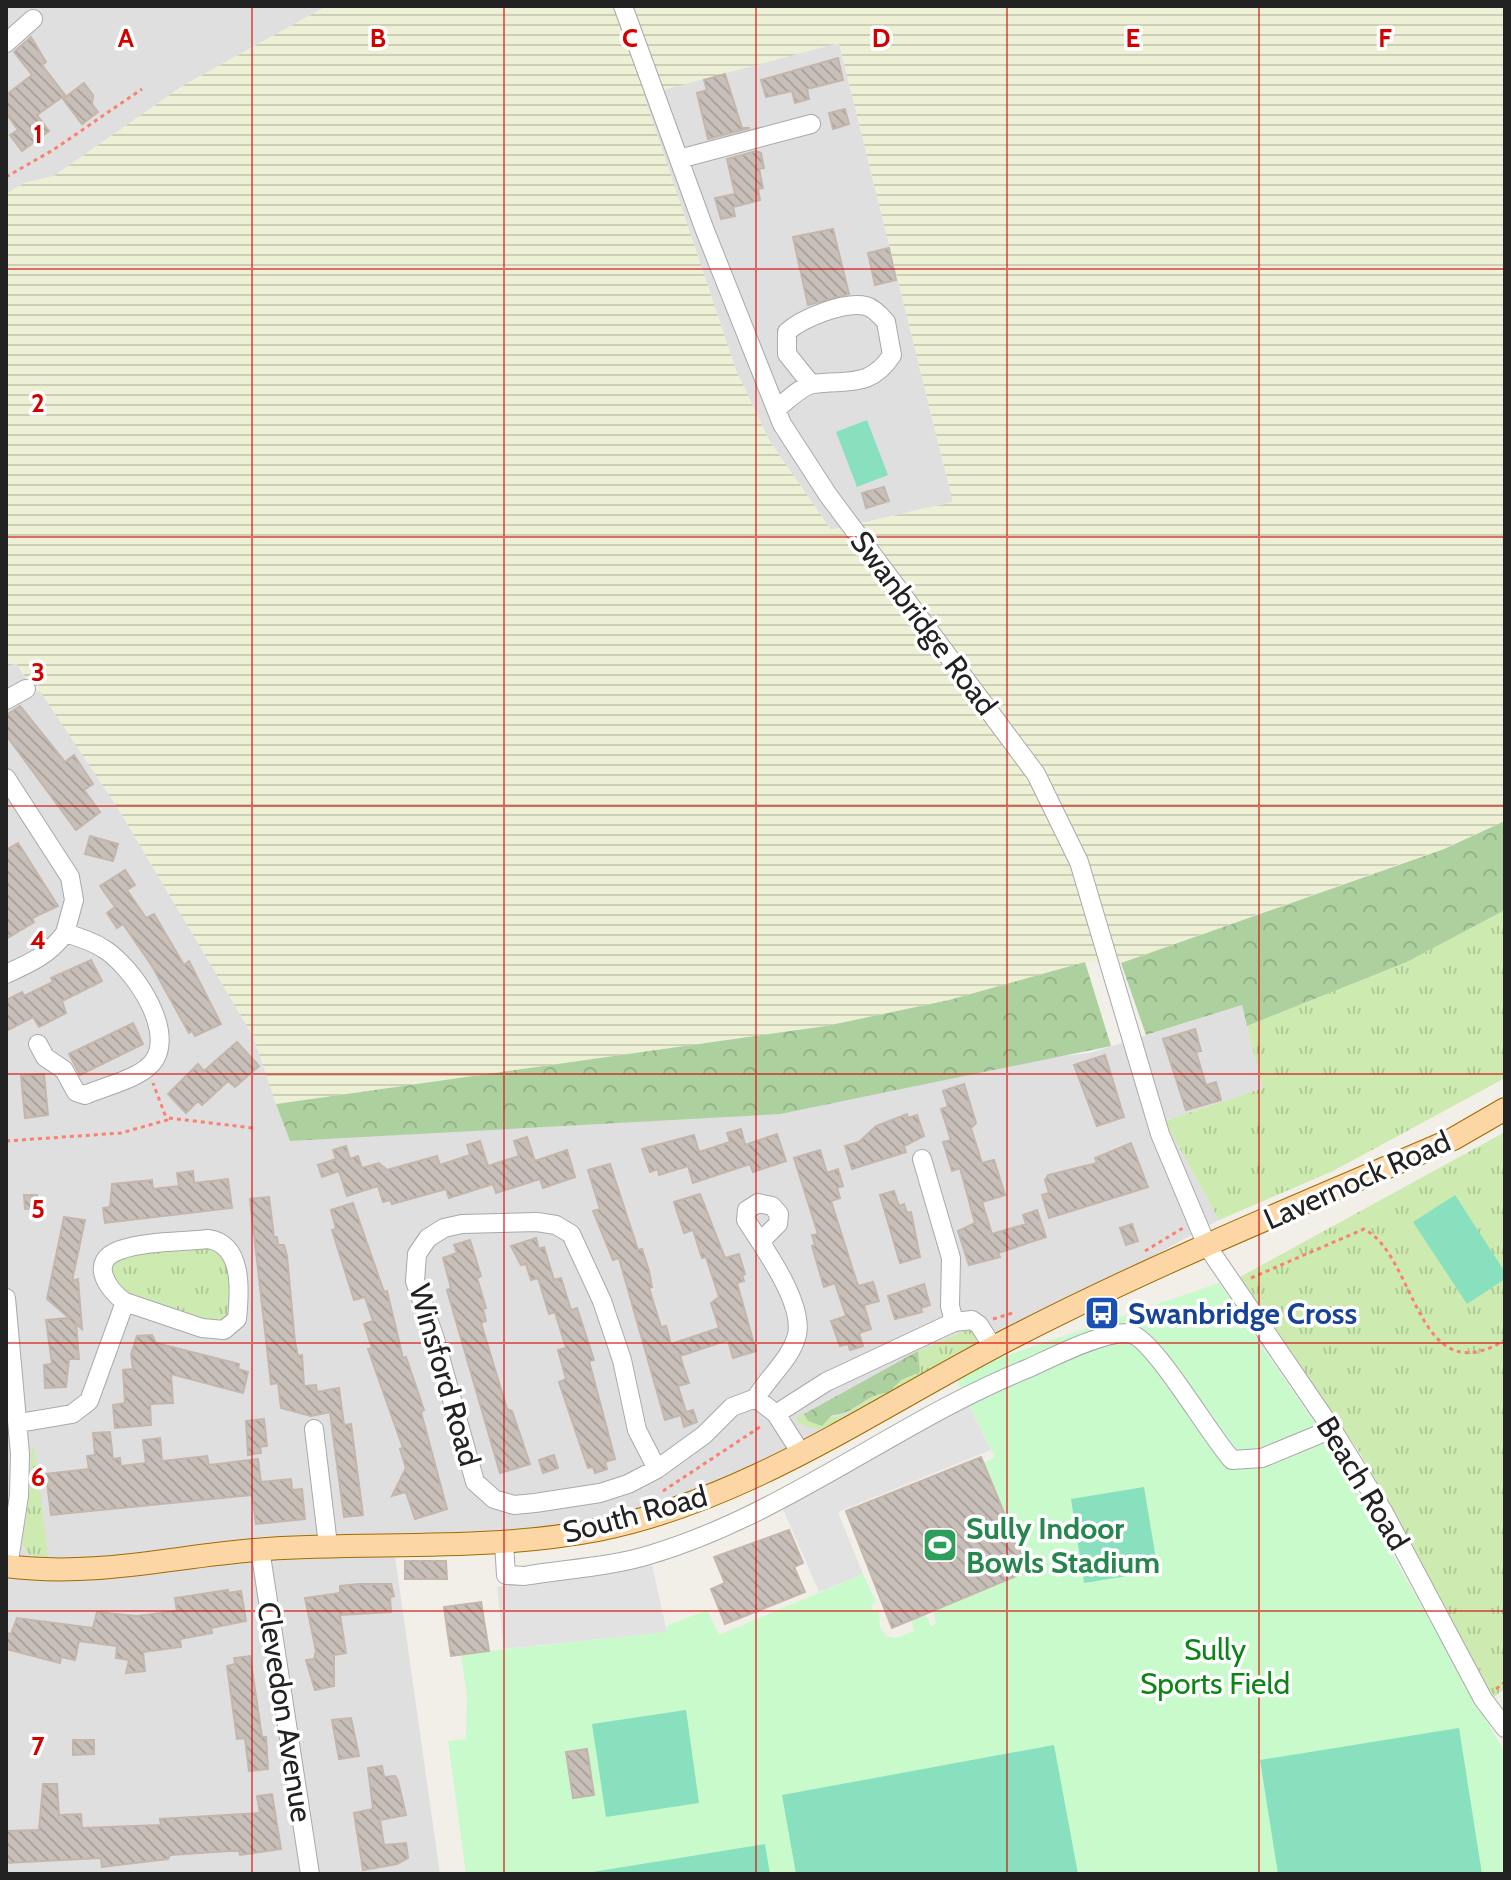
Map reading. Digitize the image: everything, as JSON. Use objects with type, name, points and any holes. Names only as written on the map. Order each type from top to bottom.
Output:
[{"type":"main road","name":"Lavernock Road","points":[[1207,1246],[1453,1139],[1505,1109]]},
{"type":"main road","name":"South Road","points":[[7,1566],[96,1570],[260,1549],[504,1543],[598,1530],[658,1514],[712,1495],[801,1453],[993,1347],[1207,1246]]},
{"type":"street","name":"Swanbridge Road","points":[[623,6],[776,409],[828,495],[1036,774],[1061,821],[1079,862],[1160,1134],[1207,1246]]},
{"type":"street","points":[[6,43],[33,19]]},
{"type":"street","points":[[679,159],[811,124]]},
{"type":"street","points":[[776,409],[811,384],[850,383],[868,378],[884,367],[892,355],[886,322],[866,306],[853,306],[797,322],[787,332],[787,354],[811,384]]},
{"type":"street","points":[[6,700],[26,689]]},
{"type":"street","points":[[6,778],[70,877],[74,900],[65,933],[54,949],[40,959],[6,974]]},
{"type":"street","points":[[38,1044],[45,1057],[64,1070],[76,1092],[85,1095],[146,1069],[155,1059],[161,1043],[155,1013],[144,993],[107,951],[65,933]]},
{"type":"street","points":[[922,1159],[951,1258],[950,1306],[954,1322]]},
{"type":"street","name":"Winsford Road","points":[[657,1469],[637,1430],[622,1360],[602,1301],[571,1234],[556,1225],[537,1222],[462,1224],[444,1228],[428,1238],[417,1254],[415,1281],[435,1339],[475,1482],[494,1499],[514,1505],[600,1493],[657,1469],[704,1435],[732,1407],[756,1398]]},
{"type":"street","points":[[208,1239],[223,1241],[233,1251],[239,1299],[237,1319],[224,1330],[202,1328],[125,1302],[108,1290],[103,1273],[107,1259],[119,1250],[208,1239]]},
{"type":"street","points":[[760,1242],[793,1302],[798,1333],[786,1359],[765,1382],[756,1398],[776,1414],[801,1453]]},
{"type":"street","name":"Beach Road","points":[[1207,1246],[1332,1429],[1383,1511],[1483,1699],[1505,1728]]},
{"type":"street","points":[[6,1298],[19,1423],[13,1452],[19,1496],[7,1566]]},
{"type":"street","points":[[19,1423],[72,1414],[89,1401],[125,1302]]},
{"type":"street","points":[[776,1414],[826,1382],[954,1322],[972,1320],[979,1325],[993,1347]]},
{"type":"street","points":[[504,1543],[506,1575],[524,1576],[649,1555],[765,1505],[992,1382],[1109,1336],[1131,1333],[1149,1343],[1213,1440],[1232,1460],[1262,1458],[1332,1429]]},
{"type":"street","points":[[314,1429],[328,1545]]},
{"type":"street","name":"Clevedon Avenue","points":[[260,1549],[310,1874]]},
{"type":"path","points":[[6,177],[53,150],[142,89]]},
{"type":"path","points":[[146,1069],[169,1118]]},
{"type":"path","points":[[6,1141],[121,1133],[169,1118],[253,1128]]},
{"type":"path","points":[[1233,1286],[1364,1229],[1383,1243],[1410,1299],[1437,1337],[1455,1353],[1473,1354],[1505,1340]]},
{"type":"shaded area","points":[[6,6],[327,6],[184,85],[54,176],[24,183],[6,194]]},
{"type":"shaded area","points":[[839,43],[953,502],[830,530],[769,440],[736,370],[643,94]]},
{"type":"shaded area","points":[[16,663],[35,693],[40,690],[119,810],[253,1036],[290,1141],[1090,1053],[1242,1005],[1263,1088],[1165,1121],[1219,1220],[760,1471],[586,1526],[392,1535],[440,1874],[6,1874],[6,668]]},
{"type":"shaded area","points":[[969,1405],[991,1450],[838,1512],[863,1574],[819,1592],[782,1507]]},
{"type":"shaded area","points":[[651,1561],[667,1632],[504,1649],[497,1587]]},
{"type":"green space","points":[[327,6],[1505,6],[1505,821],[1447,847],[1121,963],[1085,962],[949,1000],[826,1026],[276,1104],[253,1036],[119,810],[40,691],[36,693],[16,663],[6,668],[6,194],[24,183],[54,176],[184,85]],"holes":[[[839,43],[953,502],[831,530],[769,440],[736,370],[644,95]]]},
{"type":"green space","points":[[867,420],[888,475],[857,487],[836,432]]},
{"type":"green space","points":[[1505,821],[1505,910],[1407,962],[1247,1026],[1242,1005],[1146,1035],[1121,963],[1444,849]]},
{"type":"green space","points":[[1505,910],[1505,1078],[1333,1171],[1219,1220],[1165,1121],[1263,1088],[1247,1026],[1407,962]]},
{"type":"green space","points":[[1085,962],[1111,1046],[780,1114],[290,1141],[276,1104],[826,1026],[949,1000]]},
{"type":"green space","points":[[1505,1132],[1505,1688],[1493,1698],[1360,1453],[1238,1278]]},
{"type":"green space","points":[[1455,1195],[1505,1272],[1505,1279],[1467,1304],[1413,1222]]},
{"type":"green space","points":[[210,1246],[227,1256],[232,1301],[231,1310],[222,1324],[207,1324],[112,1286],[111,1265],[123,1256]]},
{"type":"green space","name":"Sully Sports Field","points":[[1219,1283],[1331,1447],[1505,1753],[1505,1874],[466,1874],[448,1741],[466,1739],[467,1697],[461,1654],[666,1632],[666,1626],[707,1610],[719,1635],[863,1574],[876,1602],[871,1605],[873,1611],[879,1609],[880,1627],[886,1636],[896,1638],[914,1631],[911,1620],[926,1615],[931,1626],[936,1624],[933,1612],[1028,1571],[984,1463],[995,1457],[957,1380],[999,1358]]},
{"type":"green space","points":[[970,1329],[977,1337],[975,1346],[827,1428],[811,1428],[798,1423],[796,1417],[804,1414],[808,1421],[844,1415],[880,1392],[888,1392],[901,1380],[920,1372],[918,1351]]},
{"type":"green space","points":[[918,1351],[920,1372],[901,1380],[888,1393],[832,1415],[822,1426],[808,1421],[804,1414]]},
{"type":"green space","points":[[35,1448],[48,1557],[29,1555],[22,1544],[31,1483],[31,1449]]},
{"type":"green space","points":[[1144,1487],[1158,1571],[1084,1583],[1071,1499]]},
{"type":"green space","points":[[686,1710],[699,1803],[606,1817],[592,1724]]},
{"type":"green space","points":[[1459,1728],[1482,1874],[1278,1874],[1260,1760]]},
{"type":"green space","points":[[1054,1745],[1078,1874],[796,1874],[782,1795]]},
{"type":"green space","points":[[765,1844],[770,1874],[580,1874]]},
{"type":"building","points":[[31,37],[46,62],[42,65],[65,95],[37,115],[49,131],[22,151],[10,135],[18,130],[6,113],[6,95],[32,75],[14,52]]},
{"type":"building","points":[[838,58],[843,80],[807,89],[809,99],[795,103],[792,91],[766,97],[761,80]]},
{"type":"building","points":[[725,74],[742,128],[750,128],[708,139],[697,93],[707,90],[704,80]]},
{"type":"building","points":[[84,83],[93,95],[92,104],[98,112],[82,124],[63,99]]},
{"type":"building","points":[[845,109],[849,124],[833,129],[829,113]]},
{"type":"building","points":[[756,151],[761,153],[764,168],[759,169],[763,188],[758,189],[760,200],[733,207],[735,216],[721,219],[715,198],[735,194],[727,159]]},
{"type":"building","points":[[833,229],[849,294],[808,305],[793,237]]},
{"type":"building","points":[[889,248],[896,280],[875,285],[868,253]]},
{"type":"building","points":[[884,487],[889,501],[866,508],[862,493]]},
{"type":"building","points":[[20,706],[65,762],[74,755],[93,784],[84,790],[100,812],[76,830],[6,735],[6,715]]},
{"type":"building","points":[[90,836],[118,844],[113,861],[85,854]]},
{"type":"building","points":[[18,843],[58,906],[32,918],[34,922],[6,939],[6,850]]},
{"type":"building","points":[[125,870],[135,885],[127,890],[146,918],[154,914],[184,965],[189,961],[221,1024],[195,1036],[192,1031],[189,1033],[152,966],[123,924],[117,928],[107,913],[115,907],[100,886]]},
{"type":"building","points":[[91,960],[102,981],[62,1001],[66,1013],[39,1027],[33,1017],[6,1031],[6,1000],[22,992],[24,996],[53,982],[51,978]]},
{"type":"building","points":[[133,1023],[143,1044],[80,1075],[69,1054]]},
{"type":"building","points":[[1195,1029],[1201,1051],[1196,1052],[1206,1085],[1216,1082],[1221,1100],[1186,1110],[1163,1039]]},
{"type":"building","points":[[237,1042],[259,1066],[235,1087],[228,1081],[202,1105],[198,1101],[186,1113],[168,1094],[198,1064],[204,1071]]},
{"type":"building","points":[[1105,1055],[1124,1117],[1097,1126],[1074,1065]]},
{"type":"building","points":[[44,1074],[48,1115],[25,1118],[21,1076]]},
{"type":"building","points":[[964,1084],[976,1123],[971,1128],[982,1163],[994,1160],[1005,1195],[982,1202],[992,1234],[1026,1224],[1023,1215],[1037,1210],[1046,1237],[998,1253],[1000,1257],[969,1265],[958,1231],[975,1223],[960,1168],[952,1171],[943,1142],[951,1140],[941,1109],[948,1107],[943,1091]]},
{"type":"building","points":[[907,1114],[908,1118],[917,1115],[924,1136],[904,1146],[906,1152],[852,1169],[845,1146],[859,1142],[876,1126]]},
{"type":"building","points":[[741,1129],[745,1145],[777,1134],[786,1161],[753,1172],[750,1164],[693,1183],[688,1166],[659,1175],[658,1169],[650,1172],[642,1149],[694,1135],[699,1152],[730,1142],[727,1133]]},
{"type":"building","points":[[527,1137],[535,1161],[567,1150],[575,1177],[543,1188],[540,1179],[496,1193],[493,1184],[449,1198],[446,1189],[392,1204],[390,1200],[383,1202],[378,1186],[347,1196],[339,1171],[322,1177],[318,1165],[336,1159],[333,1150],[346,1146],[350,1159],[358,1156],[362,1168],[379,1163],[387,1170],[437,1156],[440,1165],[470,1155],[467,1145],[480,1141],[488,1166],[519,1156],[514,1141]]},
{"type":"building","points":[[1131,1143],[1148,1187],[1049,1218],[1042,1195],[1049,1193],[1045,1180],[1048,1175],[1097,1163],[1095,1158]]},
{"type":"building","points":[[820,1150],[827,1173],[838,1169],[843,1186],[837,1188],[840,1198],[831,1201],[858,1286],[873,1282],[879,1301],[864,1305],[871,1329],[859,1333],[863,1346],[850,1350],[848,1344],[840,1346],[831,1321],[846,1316],[835,1283],[824,1287],[812,1246],[815,1245],[812,1235],[818,1234],[794,1158]]},
{"type":"building","points":[[610,1164],[638,1250],[642,1249],[649,1271],[652,1287],[649,1288],[661,1327],[666,1326],[671,1344],[719,1328],[711,1303],[719,1297],[706,1257],[702,1258],[693,1230],[684,1233],[674,1202],[700,1194],[725,1258],[739,1254],[745,1274],[742,1275],[744,1281],[737,1283],[756,1351],[733,1358],[728,1340],[680,1356],[689,1383],[678,1386],[686,1412],[693,1410],[697,1422],[684,1427],[681,1415],[665,1420],[619,1258],[613,1260],[593,1211],[600,1209],[588,1170]]},
{"type":"building","points":[[193,1171],[194,1183],[228,1179],[232,1208],[105,1223],[103,1208],[110,1207],[112,1184],[152,1180],[153,1189],[179,1186],[177,1173]]},
{"type":"building","points":[[894,1191],[899,1206],[904,1204],[907,1213],[911,1212],[920,1257],[900,1263],[880,1195]]},
{"type":"building","points":[[24,1195],[37,1195],[38,1208],[25,1209]]},
{"type":"building","points":[[269,1197],[274,1237],[277,1237],[278,1245],[284,1245],[287,1256],[295,1342],[298,1356],[302,1355],[304,1386],[316,1385],[317,1392],[339,1388],[344,1425],[351,1424],[363,1515],[344,1517],[330,1412],[311,1416],[281,1408],[278,1383],[271,1384],[250,1199]]},
{"type":"building","points":[[353,1203],[384,1292],[387,1291],[403,1358],[406,1357],[424,1410],[421,1412],[447,1509],[415,1519],[406,1492],[392,1496],[406,1468],[400,1449],[403,1448],[368,1349],[372,1348],[364,1324],[373,1321],[365,1297],[354,1300],[332,1230],[336,1229],[331,1210]]},
{"type":"building","points":[[64,1217],[85,1220],[72,1281],[78,1279],[82,1329],[76,1324],[79,1359],[69,1359],[66,1387],[45,1388],[44,1365],[52,1364],[46,1320],[69,1318],[47,1299]]},
{"type":"building","points":[[1132,1224],[1138,1241],[1126,1245],[1120,1228]]},
{"type":"building","points":[[536,1238],[539,1249],[544,1247],[554,1280],[561,1278],[571,1310],[577,1308],[594,1360],[589,1361],[615,1459],[605,1462],[607,1469],[595,1473],[593,1467],[588,1468],[559,1382],[566,1379],[558,1350],[566,1348],[555,1312],[549,1314],[538,1278],[531,1280],[526,1264],[521,1265],[511,1246]]},
{"type":"building","points":[[470,1240],[481,1276],[477,1278],[486,1308],[483,1309],[486,1321],[481,1323],[507,1409],[512,1411],[530,1464],[500,1473],[447,1290],[451,1288],[443,1258],[457,1253],[454,1245]]},
{"type":"building","points":[[924,1284],[930,1305],[921,1308],[922,1312],[895,1319],[888,1296]]},
{"type":"building","points":[[152,1335],[156,1343],[239,1364],[238,1369],[248,1372],[243,1393],[171,1374],[173,1403],[150,1404],[151,1425],[115,1428],[113,1405],[125,1403],[123,1370],[133,1369],[131,1354],[137,1336]]},
{"type":"building","points":[[264,1419],[267,1446],[260,1447],[261,1453],[248,1455],[246,1421]]},
{"type":"building","points":[[110,1432],[113,1459],[120,1458],[121,1466],[146,1463],[143,1440],[160,1438],[162,1461],[207,1456],[209,1465],[258,1459],[261,1482],[291,1479],[292,1490],[302,1489],[305,1519],[256,1524],[252,1495],[51,1515],[46,1474],[89,1469],[87,1456],[95,1455],[93,1433]]},
{"type":"building","points":[[554,1455],[558,1468],[543,1473],[539,1460]]},
{"type":"building","points":[[981,1457],[1028,1571],[892,1628],[846,1511]]},
{"type":"building","points":[[789,1530],[803,1563],[794,1567],[805,1592],[725,1624],[711,1589],[725,1583],[714,1557]]},
{"type":"building","points":[[405,1561],[446,1561],[447,1579],[405,1579]]},
{"type":"building","points":[[391,1584],[394,1596],[390,1597],[391,1612],[340,1615],[346,1653],[334,1655],[334,1686],[315,1690],[306,1660],[314,1659],[316,1651],[305,1598],[340,1593],[340,1586]]},
{"type":"building","points":[[228,1590],[228,1593],[241,1591],[246,1621],[211,1628],[212,1633],[180,1639],[181,1647],[143,1652],[145,1671],[126,1673],[129,1660],[116,1658],[117,1646],[79,1641],[75,1660],[61,1657],[60,1663],[6,1649],[6,1633],[11,1634],[17,1618],[93,1628],[97,1612],[137,1616],[177,1611],[175,1598]]},
{"type":"building","points":[[481,1602],[489,1651],[451,1656],[444,1607]]},
{"type":"building","points":[[250,1656],[262,1737],[266,1737],[268,1769],[249,1771],[245,1738],[237,1739],[227,1666],[235,1664],[234,1658]]},
{"type":"building","points":[[351,1718],[359,1756],[339,1759],[332,1720]]},
{"type":"building","points":[[73,1740],[94,1740],[94,1754],[73,1755]]},
{"type":"building","points":[[587,1749],[594,1795],[573,1798],[566,1752]]},
{"type":"building","points":[[382,1766],[384,1777],[395,1776],[398,1781],[406,1815],[380,1820],[384,1845],[406,1843],[408,1858],[397,1864],[363,1870],[354,1813],[373,1809],[368,1768]]},
{"type":"building","points":[[43,1784],[57,1784],[59,1815],[81,1814],[82,1828],[161,1825],[160,1819],[260,1813],[257,1796],[272,1794],[281,1849],[240,1855],[239,1851],[230,1851],[170,1855],[168,1859],[102,1867],[101,1858],[6,1863],[6,1831],[39,1830]]},
{"type":"place","name":"Swanbridge Cross","points":[[1102,1313]]},
{"type":"place","name":"Sully Indoor Bowls Stadium","points":[[940,1545]]}]
